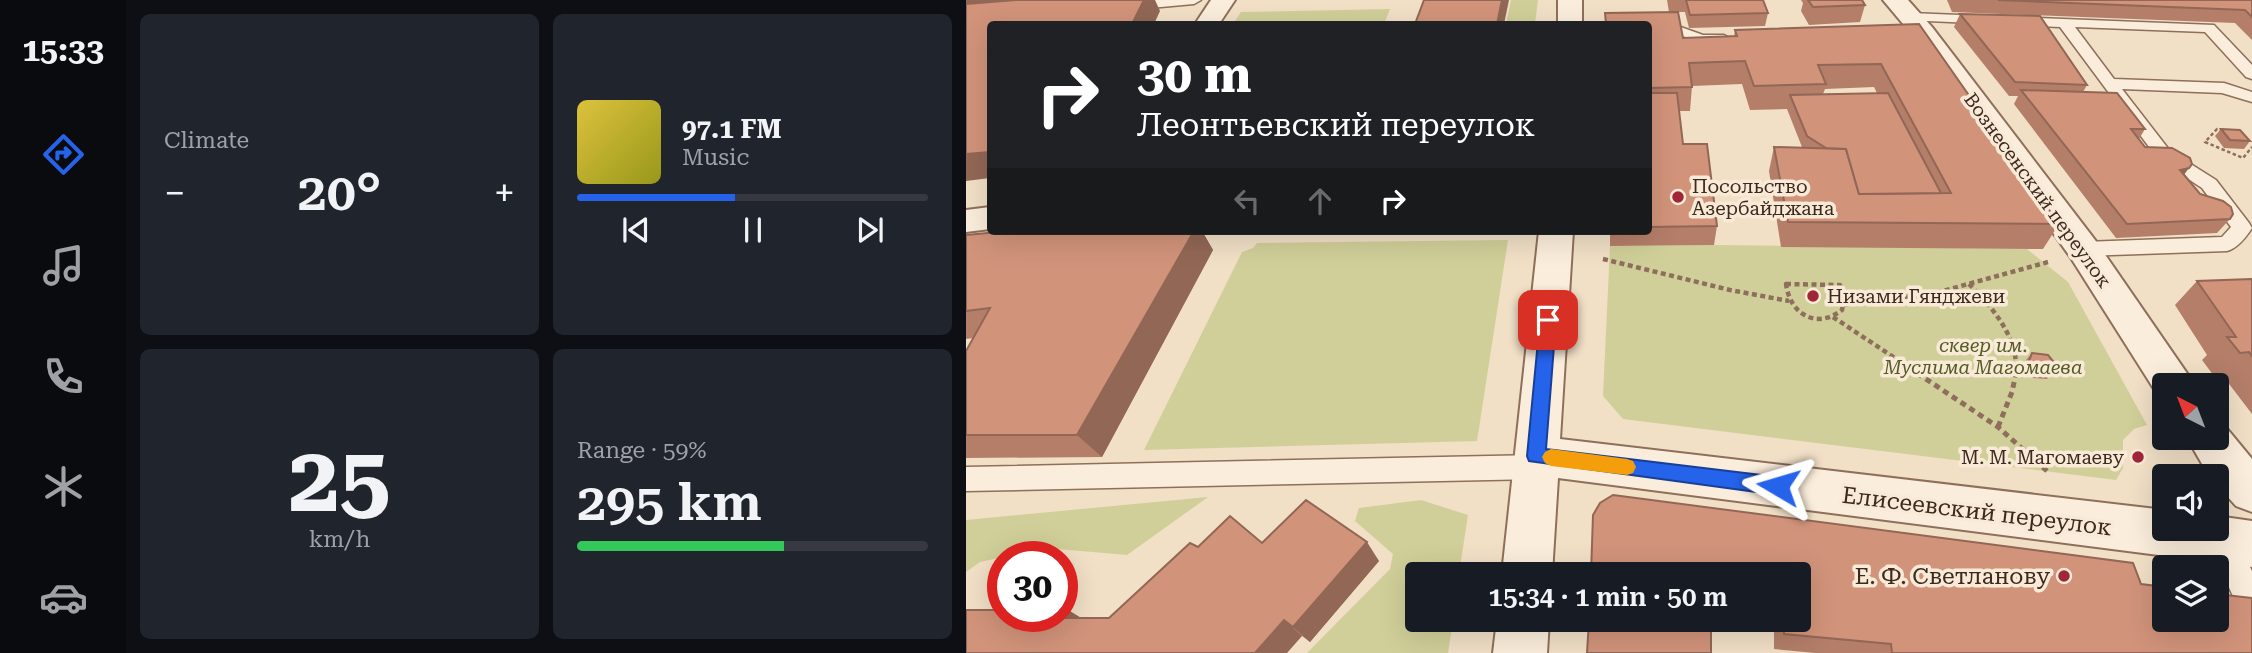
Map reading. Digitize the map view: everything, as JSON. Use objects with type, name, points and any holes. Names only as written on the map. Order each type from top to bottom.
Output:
[{"type":"street","points":[[1209,21],[1223,0]]},
{"type":"street","points":[[1570,0],[1570,21]]},
{"type":"street","name":"Вознесенский переулок","points":[[1908,20],[2070,253],[2165,373]]},
{"type":"street","points":[[966,221],[987,218]]},
{"type":"street","points":[[1528,562],[1556,235]]},
{"type":"street","points":[[2217,450],[2252,491]]},
{"type":"street","name":"Елисеевский переулок","points":[[1536,461],[2237,542]]},
{"type":"street","points":[[1520,653],[1522,632]]},
{"type":"lane","points":[[1110,8],[1194,0]]},
{"type":"lane","points":[[1908,20],[2064,22],[2209,28],[2252,75]]},
{"type":"lane","points":[[2064,22],[2164,155],[2209,184],[2242,228],[2227,244],[2070,253]]},
{"type":"lane","points":[[1652,29],[1675,29],[1701,40],[1741,38]]},
{"type":"lane","points":[[2109,83],[2224,88],[2252,97]]},
{"type":"lane","points":[[966,480],[1536,461]]},
{"type":"lane","points":[[2237,542],[2252,603]]},
{"type":"path","points":[[2229,133],[2217,128],[2205,142],[2243,158],[2252,146]]},
{"type":"path","points":[[2246,154],[2252,156]]},
{"type":"path","points":[[1844,305],[1939,292],[2070,253]]},
{"type":"path","points":[[1603,259],[1730,290],[1789,301]]},
{"type":"path","points":[[1833,317],[1844,305],[1840,285],[1786,284],[1789,301],[1797,311],[1811,317],[1833,317],[1998,427],[2048,472],[2050,479]]},
{"type":"path","points":[[1969,284],[1987,301],[2005,329],[2015,353],[2016,378],[1998,427]]},
{"type":"green space","points":[[1511,0],[1538,0],[1535,21],[1507,21]]},
{"type":"green space","points":[[1390,9],[1385,21],[1235,21],[1241,12]]},
{"type":"green space","points":[[1508,240],[1477,441],[1144,450],[1242,252],[1253,248],[1257,243]]},
{"type":"green space","name":"сквер им. Муслима Магомаева","points":[[1610,246],[2027,249],[2068,282],[2147,425],[2134,429],[2123,440],[2123,468],[2116,480],[1623,419],[1603,396]]},
{"type":"green space","points":[[1208,497],[1127,555],[1078,551],[1078,541],[987,541],[987,561],[966,572],[966,520]]},
{"type":"green space","points":[[1421,500],[1468,515],[1461,562],[1405,562],[1405,632],[1451,632],[1448,653],[1307,653],[1390,569],[1393,554],[1355,521],[1359,508]]},
{"type":"building","points":[[1016,0],[1144,0],[1134,21],[987,21],[987,152],[966,154],[966,4]]},
{"type":"building","points":[[1424,0],[1502,0],[1498,21],[1416,21]]},
{"type":"building","points":[[1686,0],[1763,0],[1768,13],[1690,15]]},
{"type":"building","points":[[1808,0],[1862,0],[1865,5],[1813,7]]},
{"type":"building","points":[[1998,0],[2252,0],[2252,17],[2245,10]]},
{"type":"building","points":[[1678,12],[1683,38],[1737,36],[1735,30],[1919,24],[2059,224],[1788,222],[1774,147],[1846,149],[1859,194],[1951,193],[1881,64],[1818,65],[1826,84],[1754,86],[1745,61],[1689,63],[1692,87],[1652,88],[1652,21],[1606,21],[1605,13]]},
{"type":"building","points":[[1960,14],[2040,16],[2087,85],[2015,82]]},
{"type":"building","points":[[2021,90],[2117,93],[2145,129],[2131,129],[2145,147],[2172,148],[2190,158],[2192,164],[2189,168],[2180,170],[2200,194],[2223,201],[2231,207],[2233,214],[2230,219],[2127,224]]},
{"type":"building","name":"Посольство Азербайджана","points":[[1652,93],[1677,93],[1683,144],[1707,144],[1717,226],[1652,227]]},
{"type":"building","points":[[1888,93],[1941,193],[1859,194],[1846,149],[1826,148],[1807,136],[1790,95]]},
{"type":"building","points":[[2221,129],[2240,130],[2250,141],[2230,140]]},
{"type":"building","points":[[966,235],[1192,235],[1077,435],[966,435],[966,351],[990,308],[966,311]]},
{"type":"building","points":[[2252,279],[2252,356],[2249,352],[2240,353],[2227,337],[2236,337],[2197,281]]},
{"type":"building","points":[[2032,353],[2048,355],[2057,366],[2053,372],[2039,371],[2029,361]]},
{"type":"building","points":[[1613,495],[2133,563],[2141,584],[2152,585],[2152,632],[2229,632],[2229,595],[2252,598],[2252,653],[1892,653],[1891,644],[1784,634],[1811,632],[1811,562],[1591,562],[1593,515],[1600,503]]},
{"type":"building","points":[[1306,500],[1367,542],[1293,627],[1284,620],[1255,653],[966,653],[966,610],[987,610],[987,632],[1078,632],[1078,618],[1109,618],[1190,543],[1198,547],[1230,516],[1262,543]]},
{"type":"building","points":[[1588,632],[1711,632],[1711,653],[1587,653]]},
{"type":"slow traffic","points":[[1551,457],[1627,467]]},
{"type":"place","name":"Посольство Азербайджана","points":[[1678,197]]},
{"type":"place","name":"Низами Гянджеви","points":[[1813,296]]},
{"type":"place","name":"М. М. Магомаеву","points":[[2138,457]]},
{"type":"place","name":"Е. Ф. Светланову","points":[[2064,576]]},
{"type":"route","points":[[1548,320],[1536,456],[1778,486]]}]
